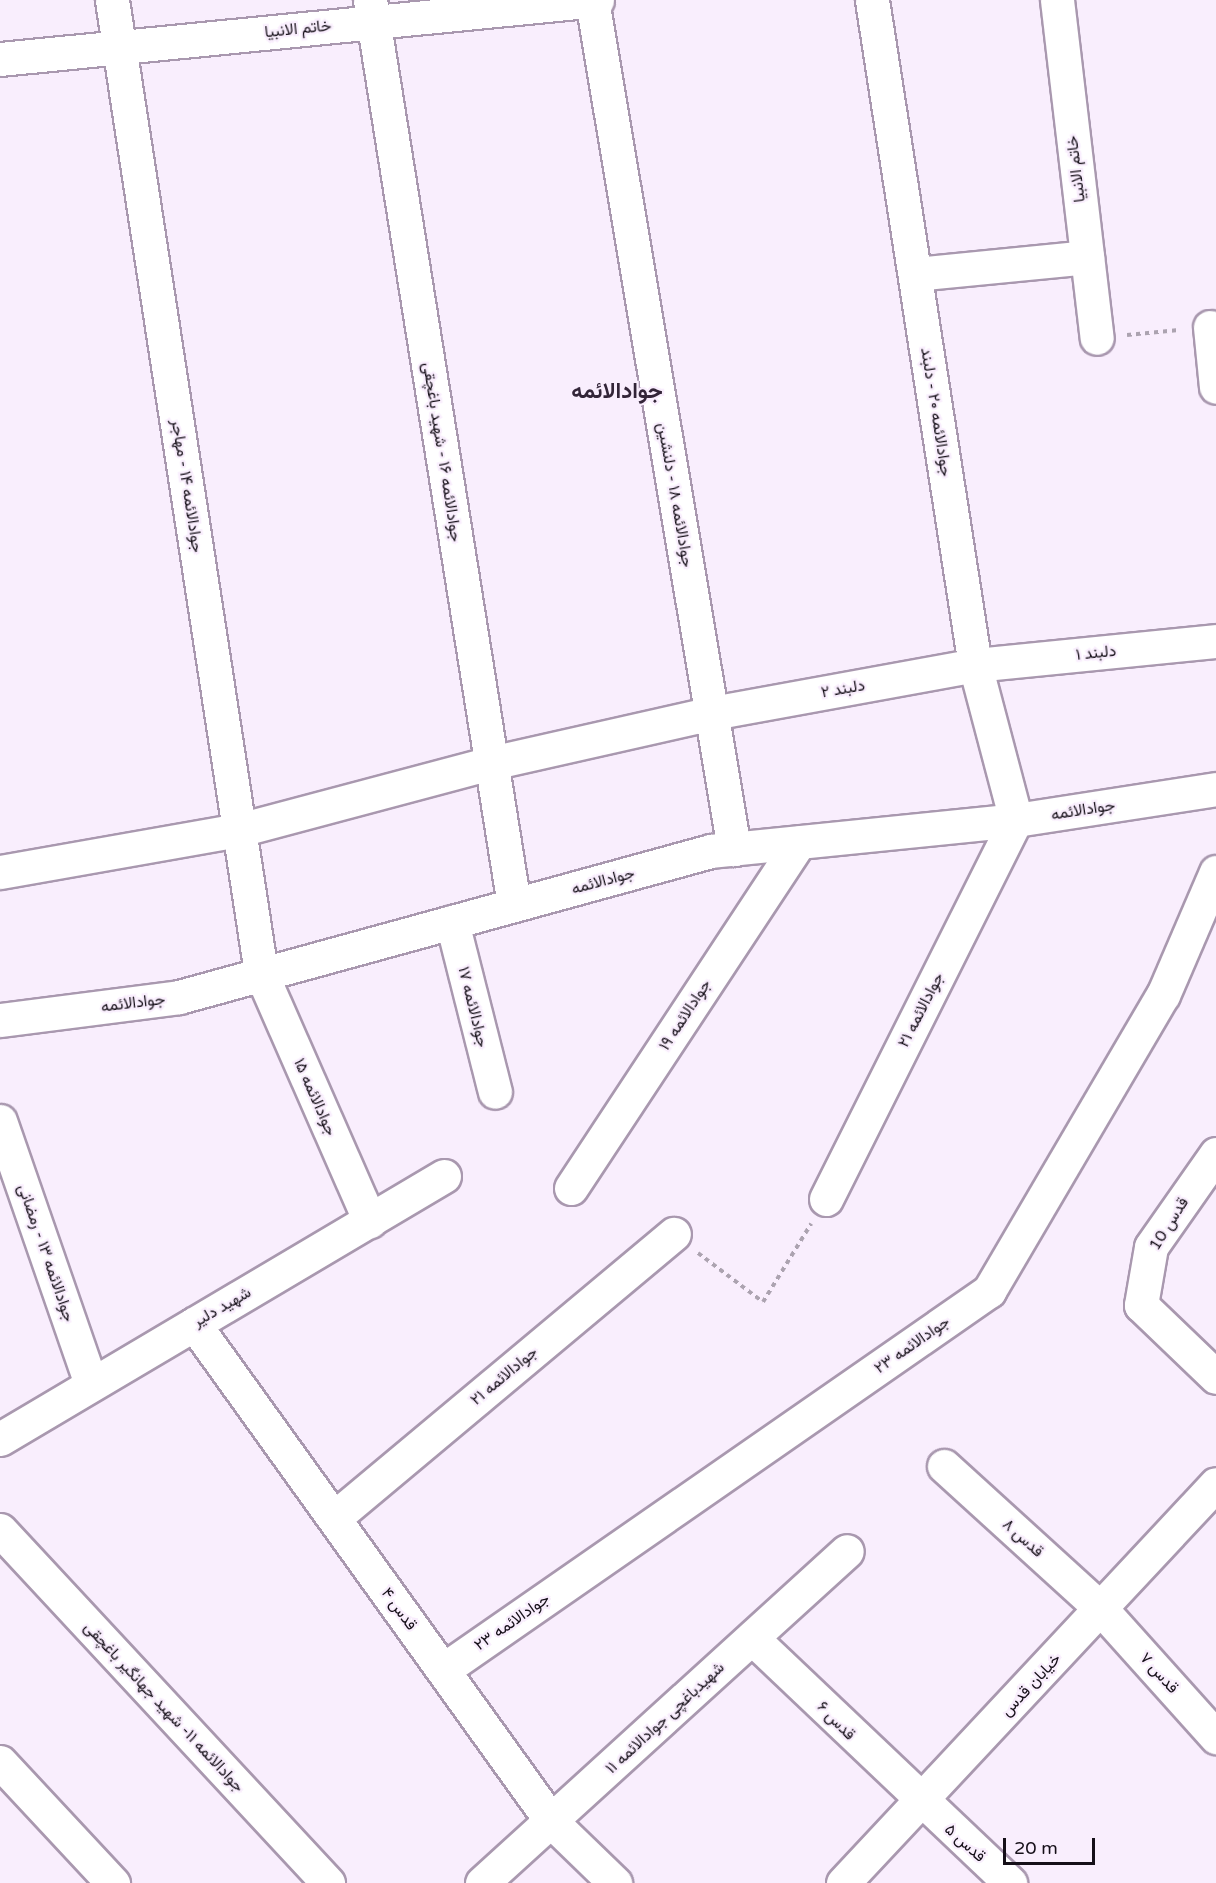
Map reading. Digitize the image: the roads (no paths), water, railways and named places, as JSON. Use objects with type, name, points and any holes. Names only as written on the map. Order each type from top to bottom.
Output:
[{"type":"street","name":"جوادالائمه ۱۴ - مهاجر","points":[[112,0],[261,973]]},
{"type":"street","name":"جوادالائمه ۱۸ - دلنشین","points":[[592,0],[734,849]]},
{"type":"street","name":"خاتم الانبیا","points":[[0,59],[120,47],[372,11],[597,0]]},
{"type":"street","name":"جوادالائمه ۲۰ - دلبند","points":[[872,0],[975,665],[1016,820]]},
{"type":"street","name":"خاتم الانبیا","points":[[1057,0],[1097,338]]},
{"type":"street","name":"جوادالائمه ۱۶ - شهید باغچقی","points":[[372,11],[514,905]]},
{"type":"street","points":[[915,274],[1087,257]]},
{"type":"street","points":[[1210,327],[1216,387]]},
{"type":"street","name":"دلبند ۱","points":[[975,665],[1216,641]]},
{"type":"street","name":"دلبند ۲","points":[[0,872],[239,830],[491,763],[712,712],[975,665]]},
{"type":"street","name":"جوادالائمه","points":[[0,1020],[179,997],[514,905],[734,849],[1016,820],[1216,789]]},
{"type":"street","name":"جوادالائمه ۲۱","points":[[826,1199],[1016,820]]},
{"type":"street","name":"جوادالائمه ۱۹","points":[[571,1188],[799,842]]},
{"type":"street","name":"جوادالائمه ۲۳","points":[[442,1670],[989,1291],[1162,995],[1216,872]]},
{"type":"street","name":"جوادالائمه ۱۷","points":[[452,922],[495,1092]]},
{"type":"street","name":"جوادالائمه ۱۵","points":[[261,973],[370,1221]]},
{"type":"street","name":"جوادالائمه ۱۳ - رمضانی","points":[[0,1121],[91,1384]]},
{"type":"street","name":"قدس 10","points":[[1216,1154],[1150,1247],[1141,1305],[1216,1377]]},
{"type":"street","name":"شهید دلیر","points":[[0,1439],[444,1176]]},
{"type":"street","name":"جوادالائمه ۲۱","points":[[334,1518],[674,1234]]},
{"type":"street","name":"قدس ۴","points":[[194,1324],[552,1822],[615,1883]]},
{"type":"street","name":"قدس ۸","points":[[944,1466],[1102,1610]]},
{"type":"street","name":"خیابان قدس","points":[[843,1883],[1102,1610],[1216,1484]]},
{"type":"street","name":"جوادالائمه ۱۱- شهید جهانگیر باغچقی","points":[[0,1530],[328,1883]]},
{"type":"street","name":"شهیدباغچی جوادالائمه ۱۱","points":[[482,1883],[552,1822],[847,1551]]},
{"type":"street","name":"قدس ۷","points":[[1102,1610],[1216,1737]]},
{"type":"street","name":"قدس ۶","points":[[752,1638],[921,1803]]},
{"type":"street","points":[[0,1762],[113,1883]]},
{"type":"street","name":"قدس ۵","points":[[921,1803],[1010,1883]]},
{"type":"district","name":"جوادالائمه","points":[[617,392]]}]
